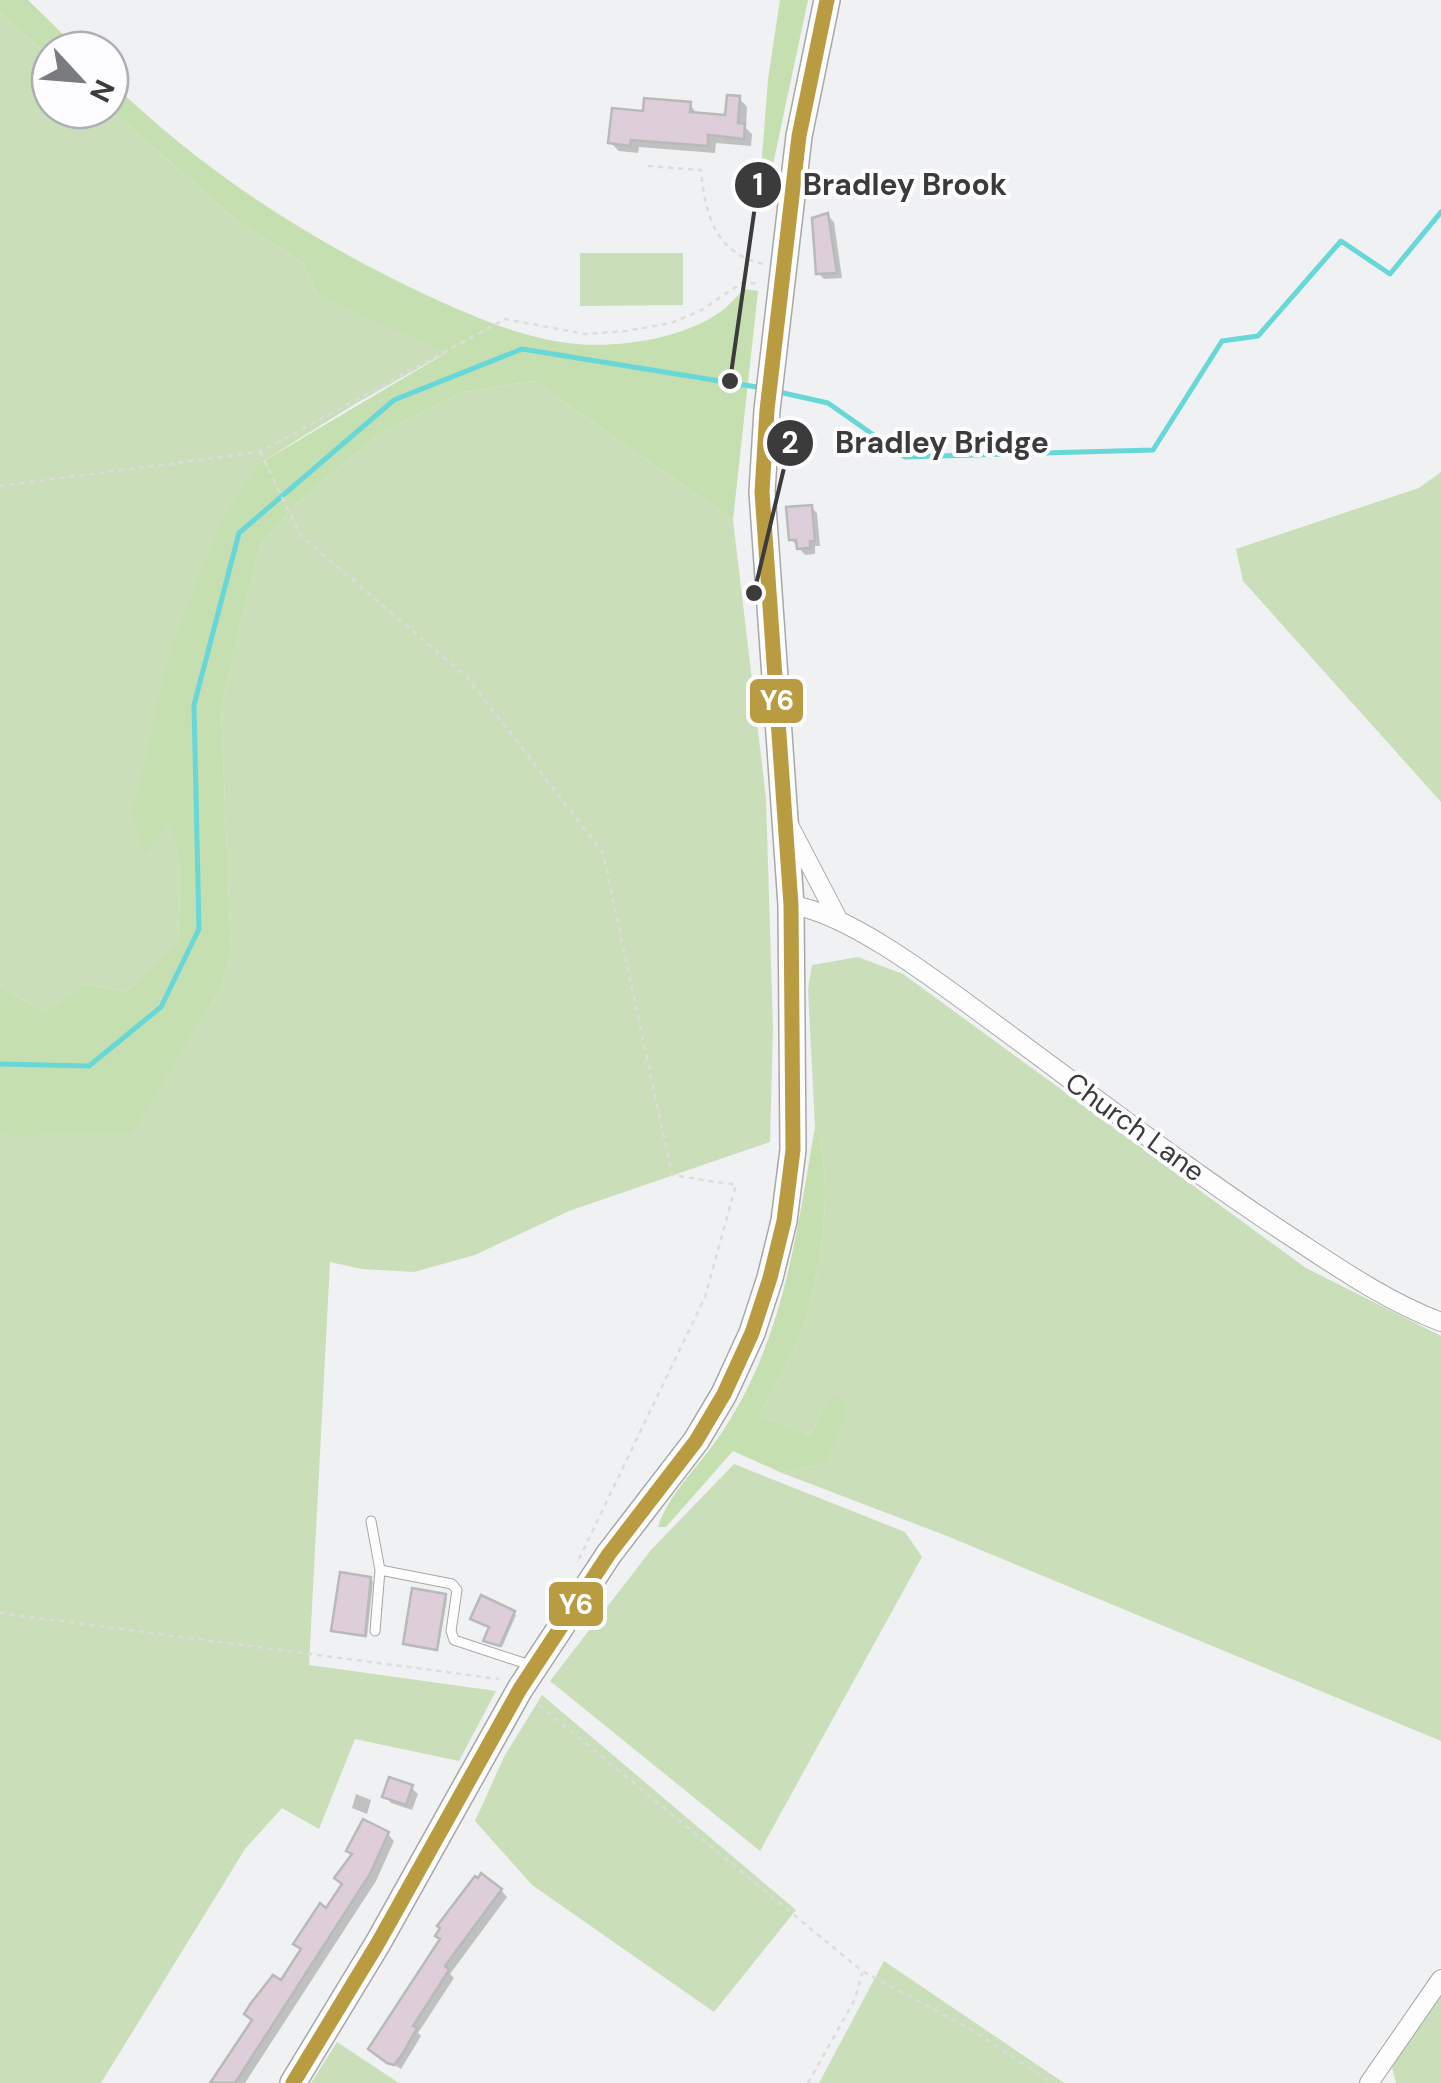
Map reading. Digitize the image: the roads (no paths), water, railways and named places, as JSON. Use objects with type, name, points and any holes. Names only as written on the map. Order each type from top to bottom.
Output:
[{"type":"main road","points":[[293,2083],[378,1943],[520,1688],[610,1554],[696,1440],[724,1394],[752,1333],[784,1221],[793,1150],[791,905],[762,492],[767,410],[800,136],[827,0]]},
{"type":"street","name":"Church Lane","points":[[788,822],[838,919]]},
{"type":"street","name":"Church Lane","points":[[791,905],[814,908],[838,919],[950,991],[1245,1208],[1368,1286],[1441,1322]]},
{"type":"street","points":[[1372,2082],[1441,1979]]},
{"type":"lane","points":[[372,1522],[380,1570],[374,1630]]},
{"type":"lane","points":[[380,1570],[452,1584],[458,1590],[454,1640],[534,1666]]},
{"type":"waterway","points":[[779,392],[828,403],[905,457],[1153,450],[1222,341],[1258,336],[1341,241],[1390,274],[1441,212]]},
{"type":"waterway","points":[[0,1064],[89,1066],[161,1007],[199,929],[194,705],[239,533],[394,400],[522,349],[763,388]]},
{"type":"place","name":"Bradley Brook","points":[[730,381]]},
{"type":"place","name":"Bradley Bridge","points":[[754,593]]}]
